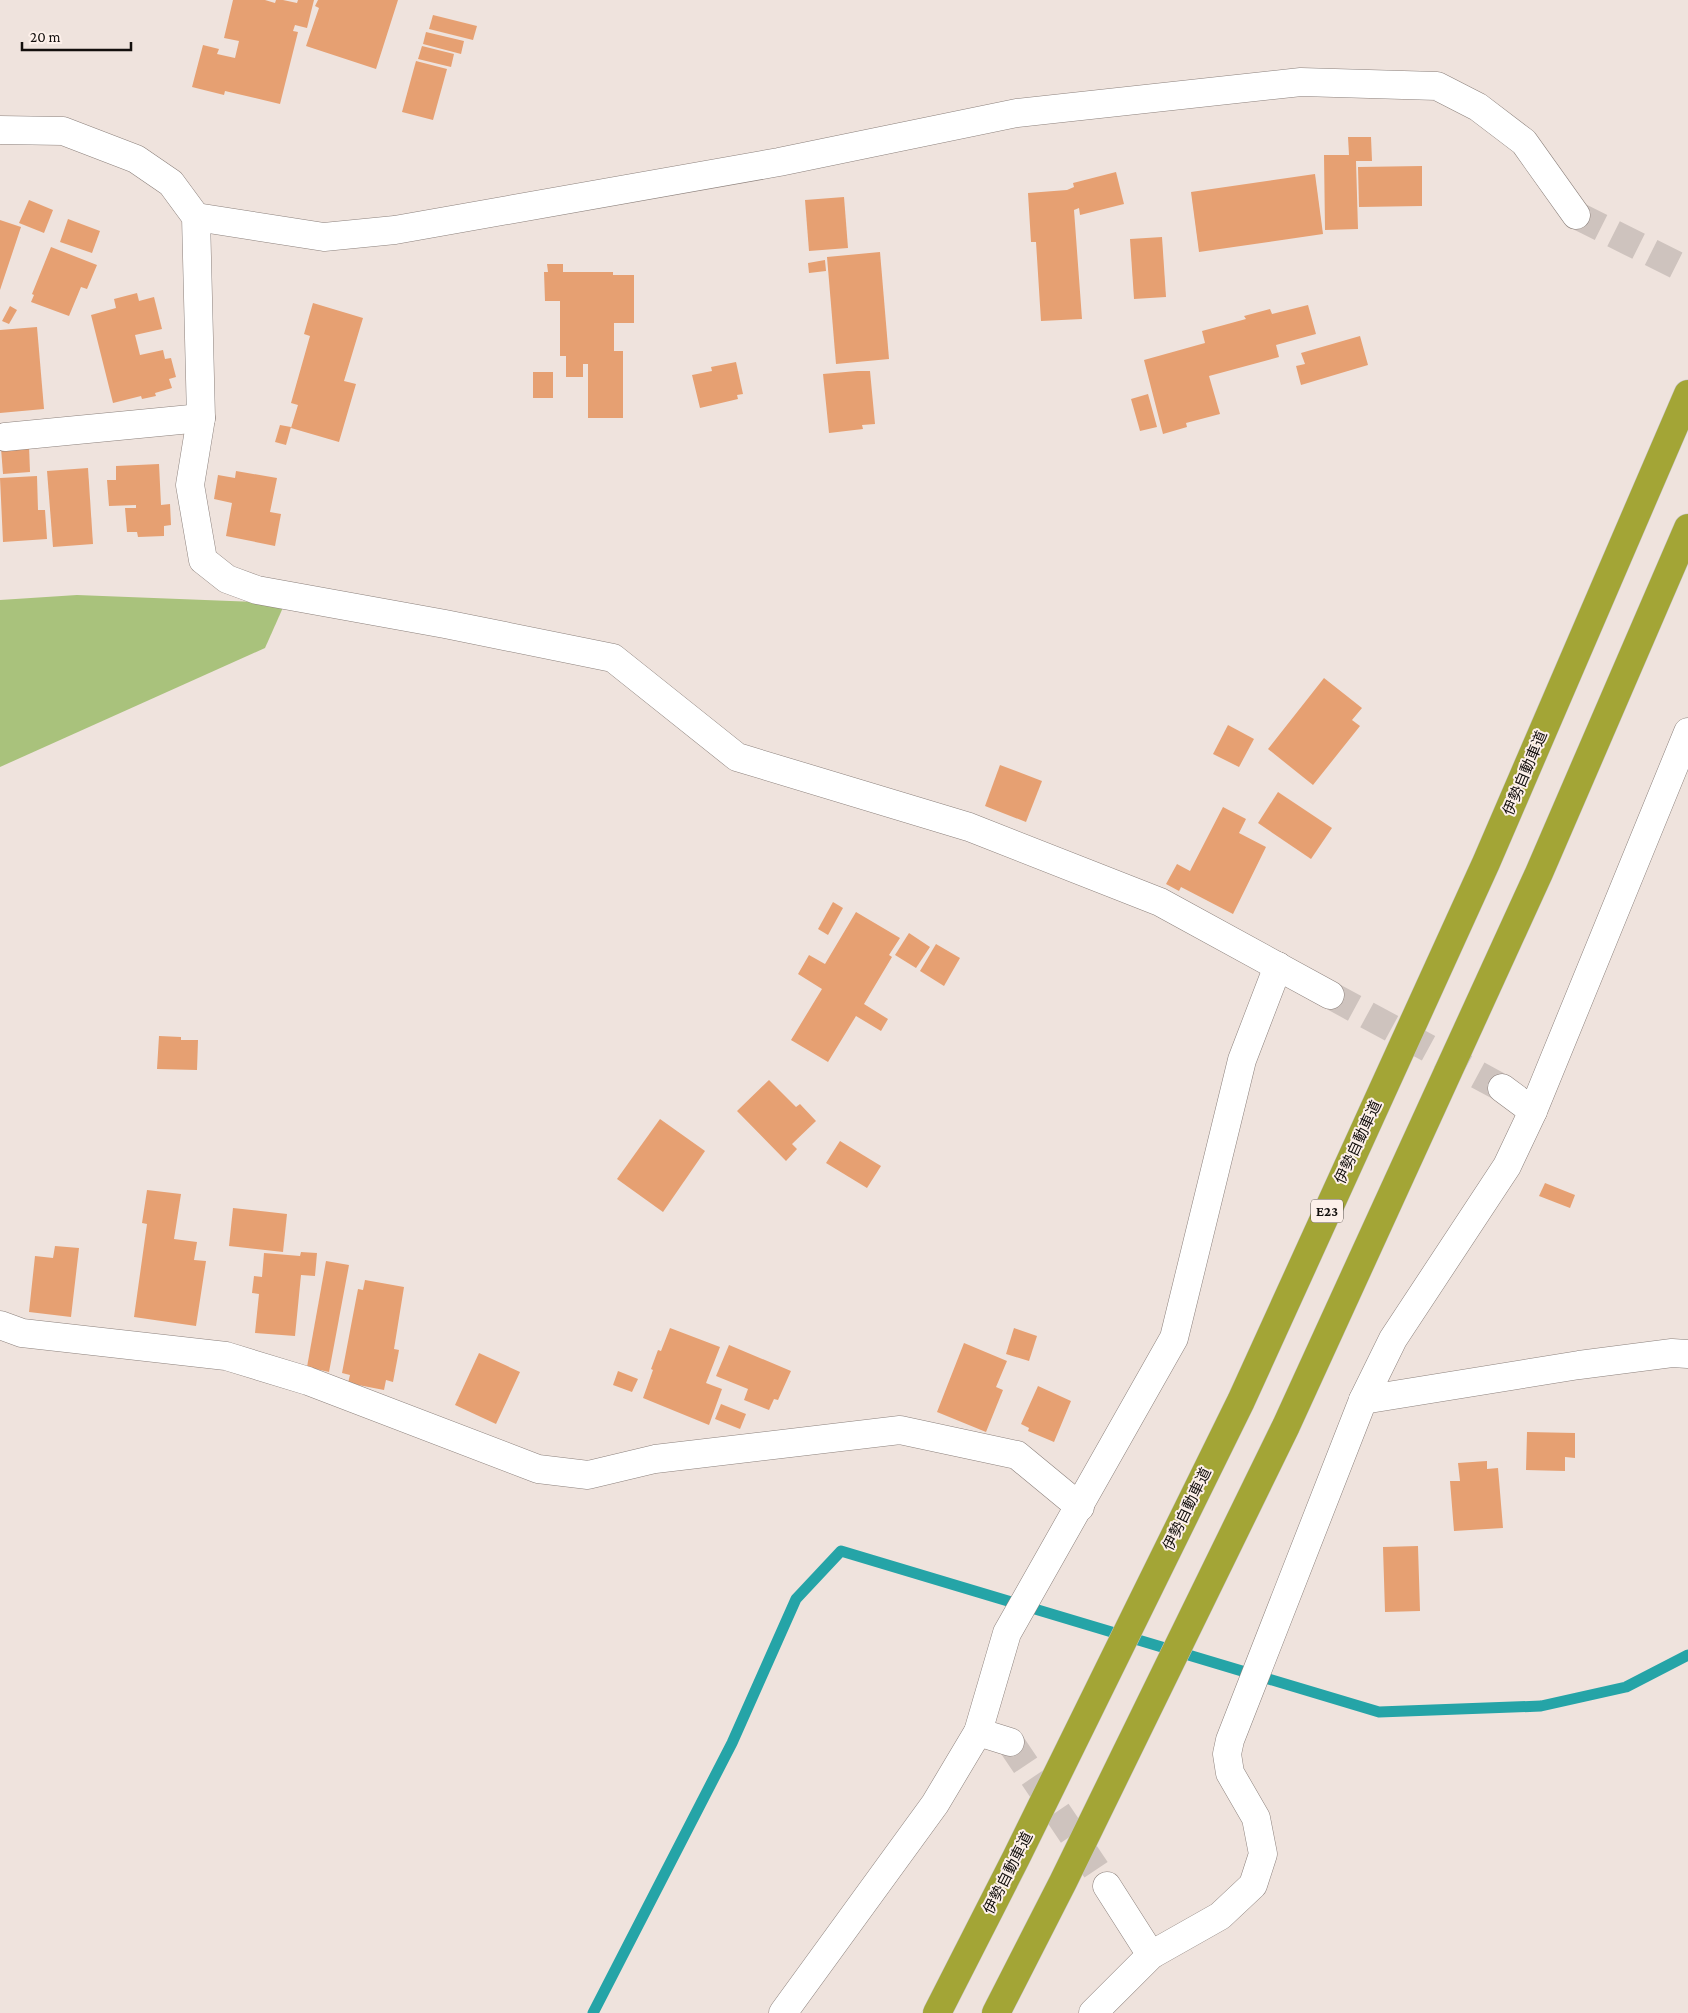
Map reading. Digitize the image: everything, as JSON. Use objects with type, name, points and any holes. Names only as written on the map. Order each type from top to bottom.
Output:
[{"type":"highway","name":"伊勢自動車道","points":[[937,2013],[1016,1858],[1240,1401],[1486,863],[1688,394]]},
{"type":"highway","points":[[996,2013],[1063,1882],[1286,1426],[1539,873],[1688,528]]},
{"type":"street","points":[[196,217],[324,237],[395,230],[779,162],[1017,113],[1301,82],[1437,86],[1478,107],[1524,142],[1576,215]]},
{"type":"street","points":[[0,130],[63,131],[136,159],[172,183],[196,217],[201,418],[190,485],[203,560],[227,580],[256,590],[445,624],[613,658],[737,757],[978,831],[1160,902],[1330,996]]},
{"type":"street","points":[[5,437],[201,418]]},
{"type":"street","points":[[1093,2013],[1151,1955],[1220,1916],[1253,1885],[1263,1854],[1256,1818],[1230,1773],[1228,1754],[1230,1740],[1363,1400],[1393,1339],[1507,1166],[1533,1111],[1688,732]]},
{"type":"street","points":[[783,2013],[935,1804],[978,1732],[1007,1633],[1174,1338],[1242,1060],[1278,966]]},
{"type":"street","points":[[1502,1088],[1533,1111]]},
{"type":"street","points":[[0,1325],[22,1332],[226,1356],[308,1381],[538,1470],[588,1475],[655,1459],[900,1430],[1017,1455],[1080,1507]]},
{"type":"street","points":[[1363,1400],[1579,1365],[1672,1353],[1688,1354]]},
{"type":"street","points":[[978,1732],[1010,1742]]},
{"type":"street","points":[[1107,1886],[1151,1955]]},
{"type":"green space","points":[[77,595],[285,603],[265,648],[0,767],[0,600]]},
{"type":"building","points":[[233,0],[265,0],[275,3],[276,0],[283,0],[297,3],[298,0],[314,0],[307,28],[295,25],[293,31],[298,32],[280,104],[225,91],[224,95],[192,87],[203,45],[219,49],[217,54],[235,58],[239,41],[224,38]]},
{"type":"building","points":[[318,0],[398,0],[376,69],[306,46],[319,8],[315,6]]},
{"type":"building","points":[[433,15],[477,26],[473,40],[429,29]]},
{"type":"building","points":[[426,32],[464,41],[461,54],[423,44]]},
{"type":"building","points":[[422,46],[454,54],[451,67],[418,59]]},
{"type":"building","points":[[416,61],[447,69],[433,120],[402,112]]},
{"type":"building","points":[[1348,137],[1371,137],[1372,161],[1356,161],[1358,229],[1325,230],[1324,155],[1349,155]]},
{"type":"building","points":[[1422,166],[1422,206],[1359,207],[1358,167]]},
{"type":"building","points":[[1116,172],[1124,204],[1080,215],[1079,208],[1074,210],[1082,319],[1041,321],[1036,242],[1031,242],[1028,193],[1067,190],[1074,187],[1073,183]]},
{"type":"building","points":[[1315,174],[1323,234],[1199,252],[1191,192]]},
{"type":"building","points":[[844,197],[848,248],[809,251],[805,200]]},
{"type":"building","points":[[29,200],[53,210],[44,233],[19,223]]},
{"type":"building","points":[[68,219],[100,231],[92,253],[60,242]]},
{"type":"building","points":[[0,220],[21,227],[0,290]]},
{"type":"building","points":[[1162,237],[1166,297],[1134,299],[1130,239]]},
{"type":"building","points":[[51,247],[97,265],[87,289],[81,287],[69,316],[31,302],[34,295],[32,294]]},
{"type":"building","points":[[880,252],[889,359],[836,364],[827,257]]},
{"type":"building","points":[[825,260],[826,271],[809,273],[808,263]]},
{"type":"building","points":[[547,264],[563,264],[563,272],[613,272],[613,275],[634,275],[634,323],[614,323],[614,351],[623,351],[623,418],[588,418],[588,364],[583,364],[583,377],[566,377],[566,356],[560,356],[560,301],[545,301],[544,272],[548,272]]},
{"type":"building","points":[[137,293],[139,301],[154,297],[162,329],[135,335],[140,355],[163,350],[165,359],[171,358],[176,377],[169,379],[172,388],[155,393],[156,396],[142,399],[141,396],[113,403],[91,315],[116,308],[114,299]]},
{"type":"building","points":[[313,303],[363,318],[344,381],[356,384],[339,442],[291,428],[298,405],[291,403],[310,336],[304,334]]},
{"type":"building","points":[[1308,305],[1316,334],[1276,345],[1279,357],[1209,376],[1220,414],[1186,423],[1187,427],[1163,434],[1144,360],[1205,343],[1202,331],[1246,319],[1244,316],[1270,309],[1272,314]]},
{"type":"building","points":[[10,306],[17,310],[9,324],[2,321]]},
{"type":"building","points":[[37,327],[44,409],[0,413],[0,330]]},
{"type":"building","points":[[1360,336],[1368,365],[1301,385],[1296,366],[1305,364],[1301,353]]},
{"type":"building","points":[[736,362],[743,394],[737,395],[738,399],[700,408],[692,375],[712,371],[711,367]]},
{"type":"building","points":[[870,371],[875,424],[862,425],[863,429],[829,433],[823,374]]},
{"type":"building","points":[[533,372],[553,372],[553,398],[533,398]]},
{"type":"building","points":[[1148,394],[1157,427],[1140,431],[1131,399]]},
{"type":"building","points":[[280,425],[291,427],[286,445],[275,442]]},
{"type":"building","points":[[29,446],[30,472],[3,474],[1,448]]},
{"type":"building","points":[[159,464],[161,505],[170,504],[171,525],[164,526],[164,536],[138,537],[137,532],[127,532],[125,508],[136,508],[136,505],[109,506],[107,480],[116,480],[116,466]]},
{"type":"building","points":[[88,468],[93,544],[53,547],[47,471]]},
{"type":"building","points":[[236,471],[277,478],[270,512],[281,514],[275,546],[226,536],[232,503],[214,499],[218,475],[235,478]]},
{"type":"building","points":[[37,476],[38,510],[45,510],[47,539],[3,542],[0,478]]},
{"type":"building","points":[[1324,678],[1362,708],[1352,720],[1360,726],[1313,785],[1268,749]]},
{"type":"building","points":[[1228,725],[1254,739],[1239,767],[1213,754]]},
{"type":"building","points":[[1000,765],[1042,781],[1026,822],[985,806]]},
{"type":"building","points":[[1278,792],[1332,828],[1311,859],[1258,823]]},
{"type":"building","points":[[1223,807],[1246,819],[1239,833],[1266,847],[1233,914],[1181,887],[1179,891],[1166,884],[1177,864],[1190,871]]},
{"type":"building","points":[[833,902],[843,908],[828,935],[818,929]]},
{"type":"building","points":[[856,912],[900,938],[889,955],[892,957],[864,1004],[888,1019],[881,1031],[856,1016],[828,1062],[791,1040],[822,989],[798,974],[809,955],[825,964]]},
{"type":"building","points":[[909,933],[930,947],[916,968],[895,955]]},
{"type":"building","points":[[936,944],[960,958],[944,986],[920,971]]},
{"type":"building","points":[[159,1036],[181,1037],[181,1040],[198,1040],[197,1070],[157,1069]]},
{"type":"building","points":[[769,1080],[796,1107],[800,1104],[816,1121],[792,1144],[797,1149],[786,1161],[737,1111]]},
{"type":"building","points":[[660,1119],[705,1151],[663,1212],[617,1179]]},
{"type":"building","points":[[840,1141],[881,1166],[867,1188],[826,1163]]},
{"type":"building","points":[[1545,1183],[1575,1195],[1570,1208],[1539,1196]]},
{"type":"building","points":[[147,1190],[181,1194],[174,1239],[197,1242],[194,1260],[206,1261],[196,1326],[134,1317],[147,1224],[142,1223]]},
{"type":"building","points":[[233,1208],[287,1214],[283,1252],[229,1246]]},
{"type":"building","points":[[55,1246],[79,1248],[71,1317],[29,1312],[35,1256],[53,1258]]},
{"type":"building","points":[[301,1252],[317,1253],[315,1276],[301,1275],[295,1336],[255,1333],[259,1294],[252,1293],[254,1276],[262,1277],[264,1253],[300,1256]]},
{"type":"building","points":[[326,1261],[349,1265],[329,1372],[307,1367]]},
{"type":"building","points":[[365,1280],[404,1287],[394,1349],[399,1350],[393,1382],[386,1380],[384,1390],[348,1383],[350,1375],[342,1373],[358,1289],[363,1290]]},
{"type":"building","points":[[670,1328],[720,1347],[706,1383],[722,1389],[709,1425],[643,1398],[658,1350],[661,1351]]},
{"type":"building","points":[[1014,1328],[1037,1336],[1029,1361],[1006,1354]]},
{"type":"building","points":[[964,1343],[1007,1361],[996,1387],[1003,1390],[986,1432],[937,1412]]},
{"type":"building","points":[[729,1345],[791,1371],[778,1400],[774,1399],[769,1410],[744,1400],[748,1389],[716,1376]]},
{"type":"building","points":[[479,1353],[520,1372],[496,1424],[455,1405]]},
{"type":"building","points":[[618,1371],[638,1379],[632,1392],[613,1385]]},
{"type":"building","points":[[1038,1386],[1071,1401],[1054,1442],[1028,1431],[1029,1428],[1021,1424]]},
{"type":"building","points":[[721,1404],[746,1414],[740,1429],[715,1419]]},
{"type":"building","points":[[1527,1432],[1575,1433],[1575,1458],[1565,1457],[1565,1471],[1526,1470]]},
{"type":"building","points":[[1487,1461],[1487,1469],[1498,1468],[1503,1528],[1454,1531],[1450,1481],[1460,1481],[1458,1463]]},
{"type":"building","points":[[1418,1546],[1420,1611],[1385,1612],[1383,1547]]},
{"type":"waterway","points":[[593,2013],[732,1743],[796,1599],[841,1551],[1379,1712],[1541,1706],[1626,1687],[1688,1655]]},
{"type":"tunnel","points":[[1576,215],[1688,271]]},
{"type":"tunnel","points":[[1330,995],[1502,1088]]},
{"type":"tunnel","points":[[1010,1742],[1107,1886]]}]
